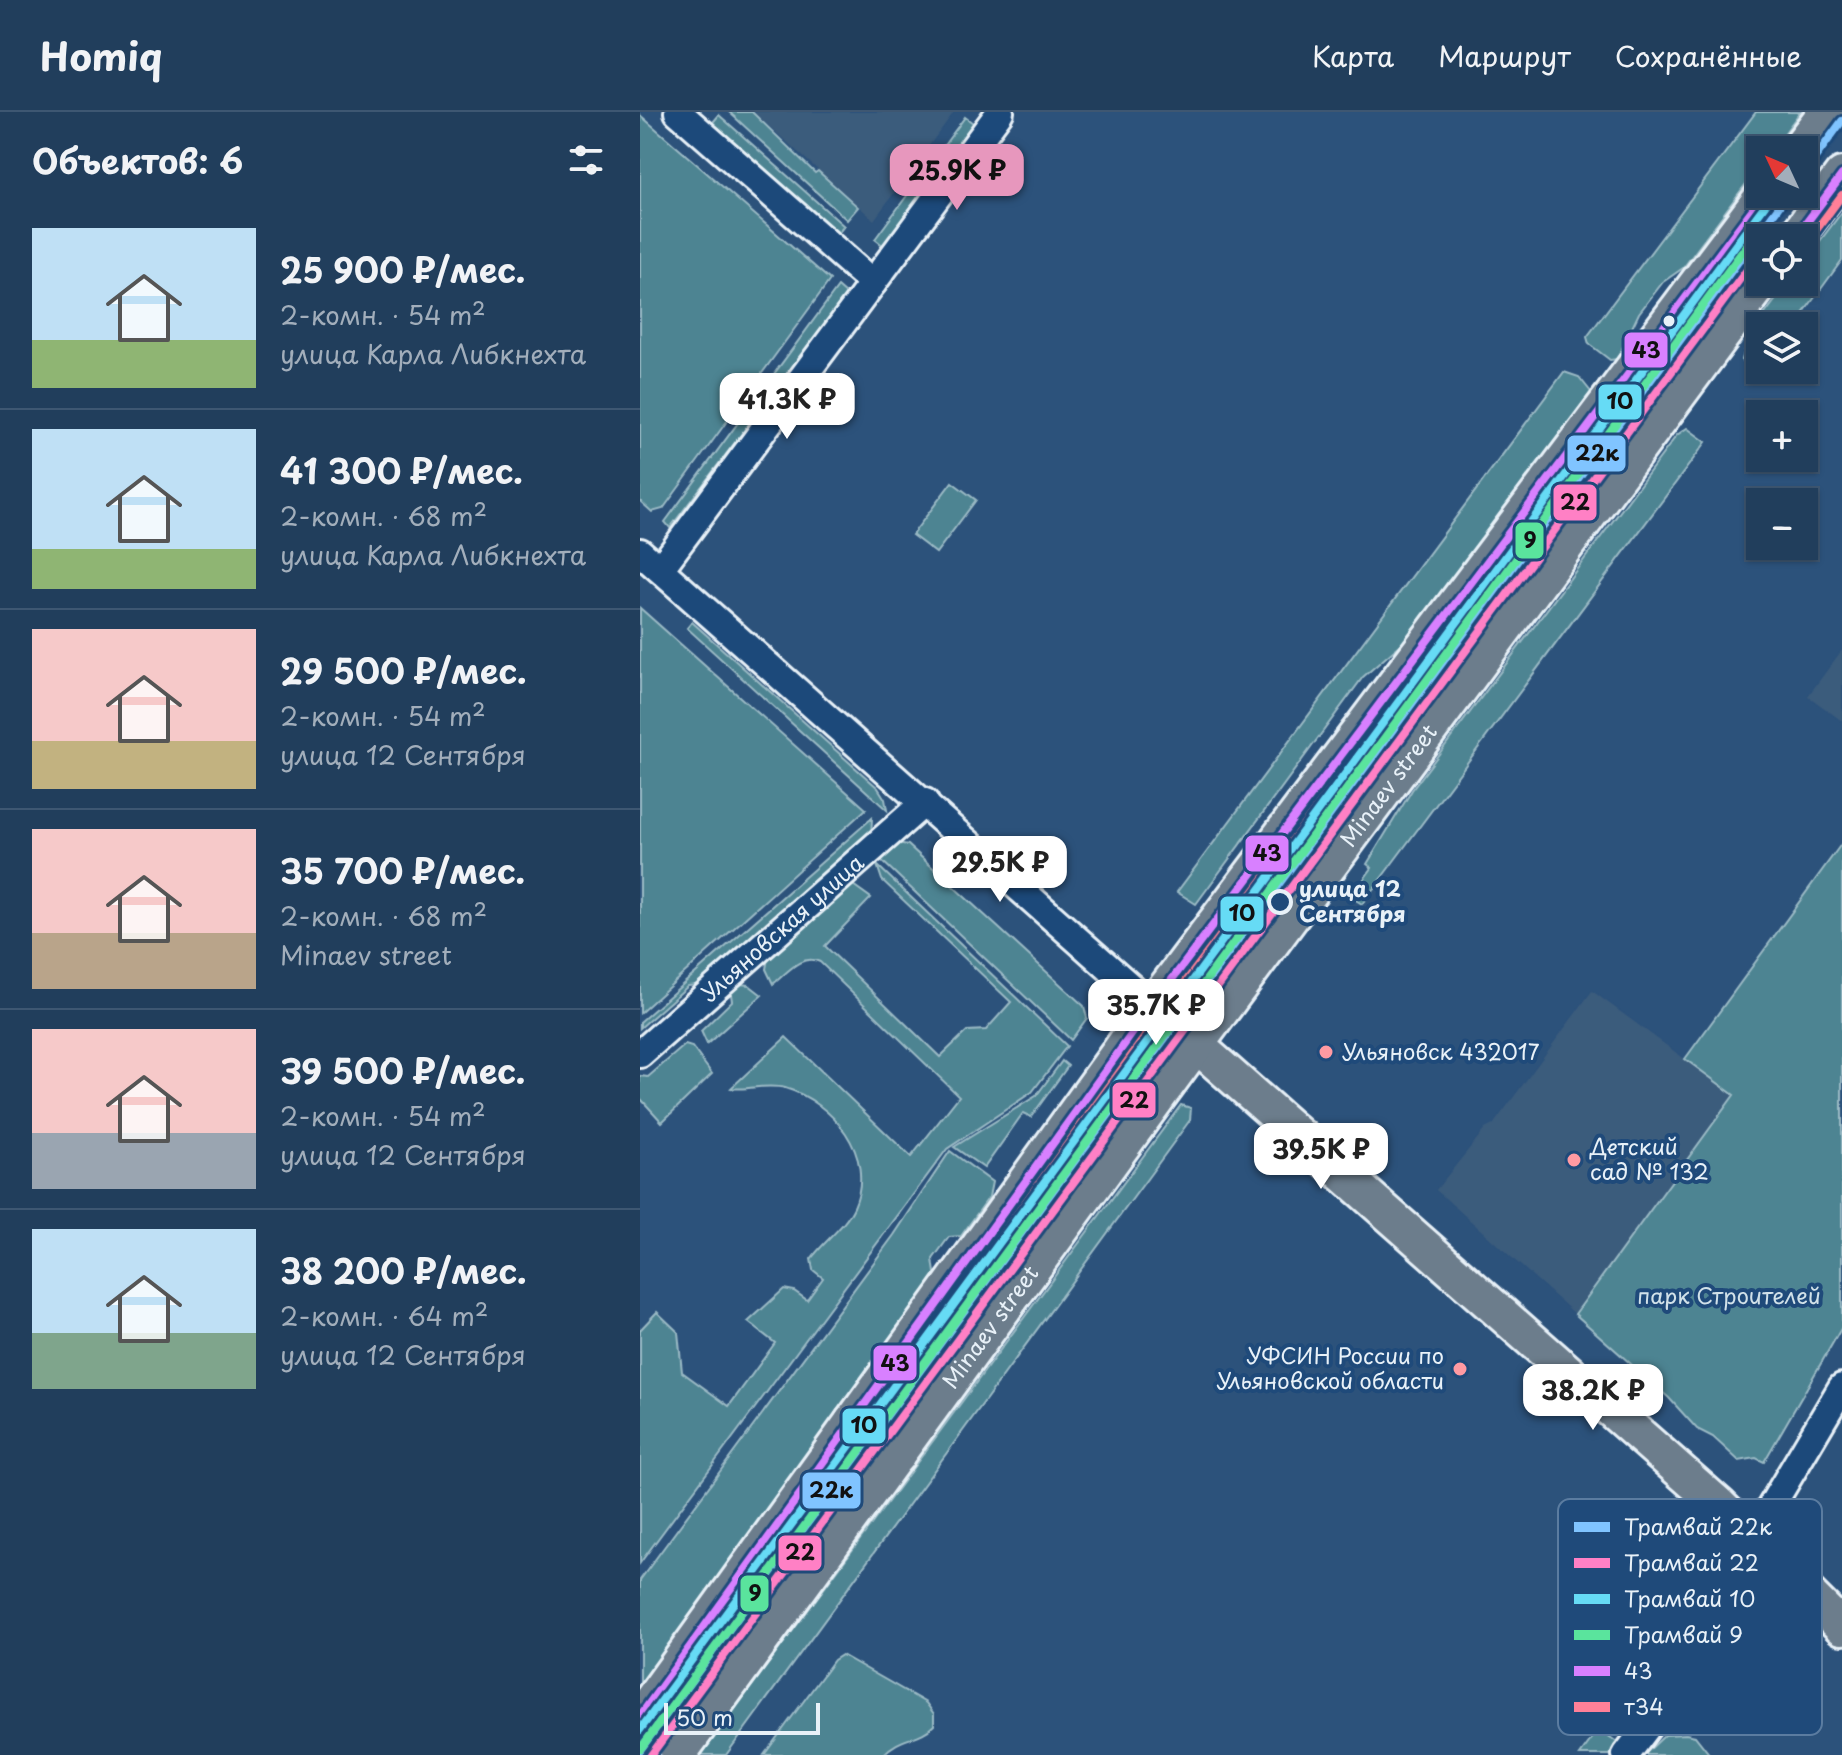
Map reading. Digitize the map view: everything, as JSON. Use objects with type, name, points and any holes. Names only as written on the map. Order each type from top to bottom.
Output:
[{"type":"main road","points":[[1808,136],[1826,112]]},
{"type":"main road","points":[[1805,224],[1842,175]]},
{"type":"main road","points":[[640,1716],[1152,1006],[1753,208]]},
{"type":"main road","name":"Minaev street","points":[[678,1755],[1197,1044],[1752,296]]},
{"type":"main road","points":[[1152,1006],[1710,1499]]},
{"type":"main road","points":[[852,1422],[897,1456]]},
{"type":"main road","points":[[1822,1607],[1842,1627]]},
{"type":"street","points":[[678,112],[873,283]]},
{"type":"street","points":[[660,569],[1000,112]]},
{"type":"street","points":[[640,552],[1152,1006]]},
{"type":"street","name":"Ульяновская улица","points":[[640,1054],[925,802]]},
{"type":"street","points":[[1776,1499],[1842,1387]]},
{"type":"street","points":[[1626,1755],[1641,1735]]},
{"type":"shaded area","points":[[753,112],[954,112],[874,220]]},
{"type":"shaded area","points":[[1842,650],[1842,721],[1808,696]]},
{"type":"shaded area","name":"Детский сад № 132","points":[[1592,991],[1734,1095],[1575,1314],[1436,1190],[1485,1129],[1493,1125]]},
{"type":"green space","points":[[729,112],[752,112],[815,173],[818,171],[858,207],[847,220]]},
{"type":"green space","points":[[1756,112],[1800,112],[1782,136],[1746,136],[1746,184],[1683,268],[1663,282],[1639,313],[1617,359],[1610,360],[1589,344],[1587,337]]},
{"type":"green space","points":[[640,115],[830,280],[663,509],[652,512],[640,501]]},
{"type":"green space","points":[[719,115],[844,226],[835,237],[709,127]]},
{"type":"green space","points":[[965,117],[977,126],[885,247],[875,239]]},
{"type":"green space","points":[[1842,212],[1842,260],[1818,293],[1818,244]]},
{"type":"green space","points":[[838,287],[847,295],[670,528],[665,522]]},
{"type":"green space","points":[[1778,296],[1816,296],[1804,312],[1766,312]]},
{"type":"green space","points":[[1564,372],[1579,377],[1591,392],[1407,639],[1363,677],[1196,904],[1177,892]]},
{"type":"green space","points":[[1687,428],[1706,442],[1362,904],[1351,897],[1372,868],[1367,864],[1412,790],[1677,435]]},
{"type":"green space","points":[[952,482],[976,500],[936,553],[912,535]]},
{"type":"green space","points":[[640,608],[866,809],[640,1013]]},
{"type":"green space","points":[[692,622],[878,788],[887,810],[687,628]]},
{"type":"green space","points":[[872,818],[871,839],[705,984],[688,986],[640,1028],[640,1022]]},
{"type":"green space","points":[[897,843],[908,845],[1084,1006],[1087,1018],[1071,1040],[879,858]]},
{"type":"green space","name":"парк Строителей","points":[[1842,843],[1842,1327],[1764,1462],[1756,1458],[1739,1461],[1713,1437],[1697,1429],[1669,1398],[1575,1314],[1734,1095],[1685,1059]]},
{"type":"green space","points":[[877,865],[1067,1046],[1032,1092],[947,1149],[640,1563],[640,1330],[657,1312],[678,1332],[682,1372],[729,1406],[775,1343],[748,1322],[784,1289],[794,1291],[807,1300],[823,1278],[813,1270],[811,1259],[850,1214],[860,1188],[860,1168],[855,1150],[834,1118],[819,1105],[785,1088],[731,1088],[786,1037],[911,1157],[959,1096],[820,962],[800,962],[773,984],[766,969],[768,958],[853,885],[871,898],[825,946],[940,1057],[967,1031],[986,1030],[1011,1002],[882,880]]},
{"type":"green space","points":[[749,985],[762,995],[707,1044],[701,1031],[732,1001],[730,987]]},
{"type":"green space","points":[[685,1045],[692,1047],[712,1074],[662,1122],[640,1098],[640,1076],[648,1077]]},
{"type":"green space","points":[[1062,1061],[1068,1066],[1031,1117],[1023,1113],[984,1168],[954,1147],[1036,1096]]},
{"type":"green space","points":[[1181,1105],[1191,1108],[1190,1120],[726,1755],[701,1755]]},
{"type":"green space","points":[[950,1151],[992,1182],[989,1197],[961,1236],[949,1237],[933,1259],[936,1280],[640,1685],[640,1580],[894,1235]]},
{"type":"green space","points":[[842,1655],[926,1703],[934,1714],[934,1725],[883,1755],[764,1755],[834,1660]]},
{"type":"green space","points":[[1595,1735],[1607,1735],[1618,1743],[1610,1755],[1580,1755]]},
{"type":"green space","points":[[1665,1735],[1690,1735],[1695,1736],[1710,1755],[1644,1755]]},
{"type":"tram line","name":"22к","points":[[1818,154],[1842,121]]},
{"type":"tram line","name":"10","points":[[640,1730],[1763,208]]},
{"type":"tram line","name":"22к","points":[[640,1750],[1778,208]]},
{"type":"tram line","name":"9","points":[[641,1748],[1746,246]]},
{"type":"tram line","name":"22","points":[[651,1755],[1746,271]]},
{"type":"transit line","name":"43","points":[[1805,224],[1842,175]]},
{"type":"transit line","name":"т34","points":[[1818,227],[1842,195]]},
{"type":"transit line","name":"43","points":[[640,1716],[1152,1006],[1753,208]]},
{"type":"transit line","name":"т34","points":[[650,1723],[1162,1013],[1769,208]]},
{"type":"place","name":"улица 12 Сентября","points":[[1280,902]]},
{"type":"place","name":"Ульяновск 432017","points":[[1326,1052]]},
{"type":"place","name":"Детский сад № 132","points":[[1574,1160]]},
{"type":"place","name":"УФСИН России по Ульяновской области","points":[[1460,1369]]}]
